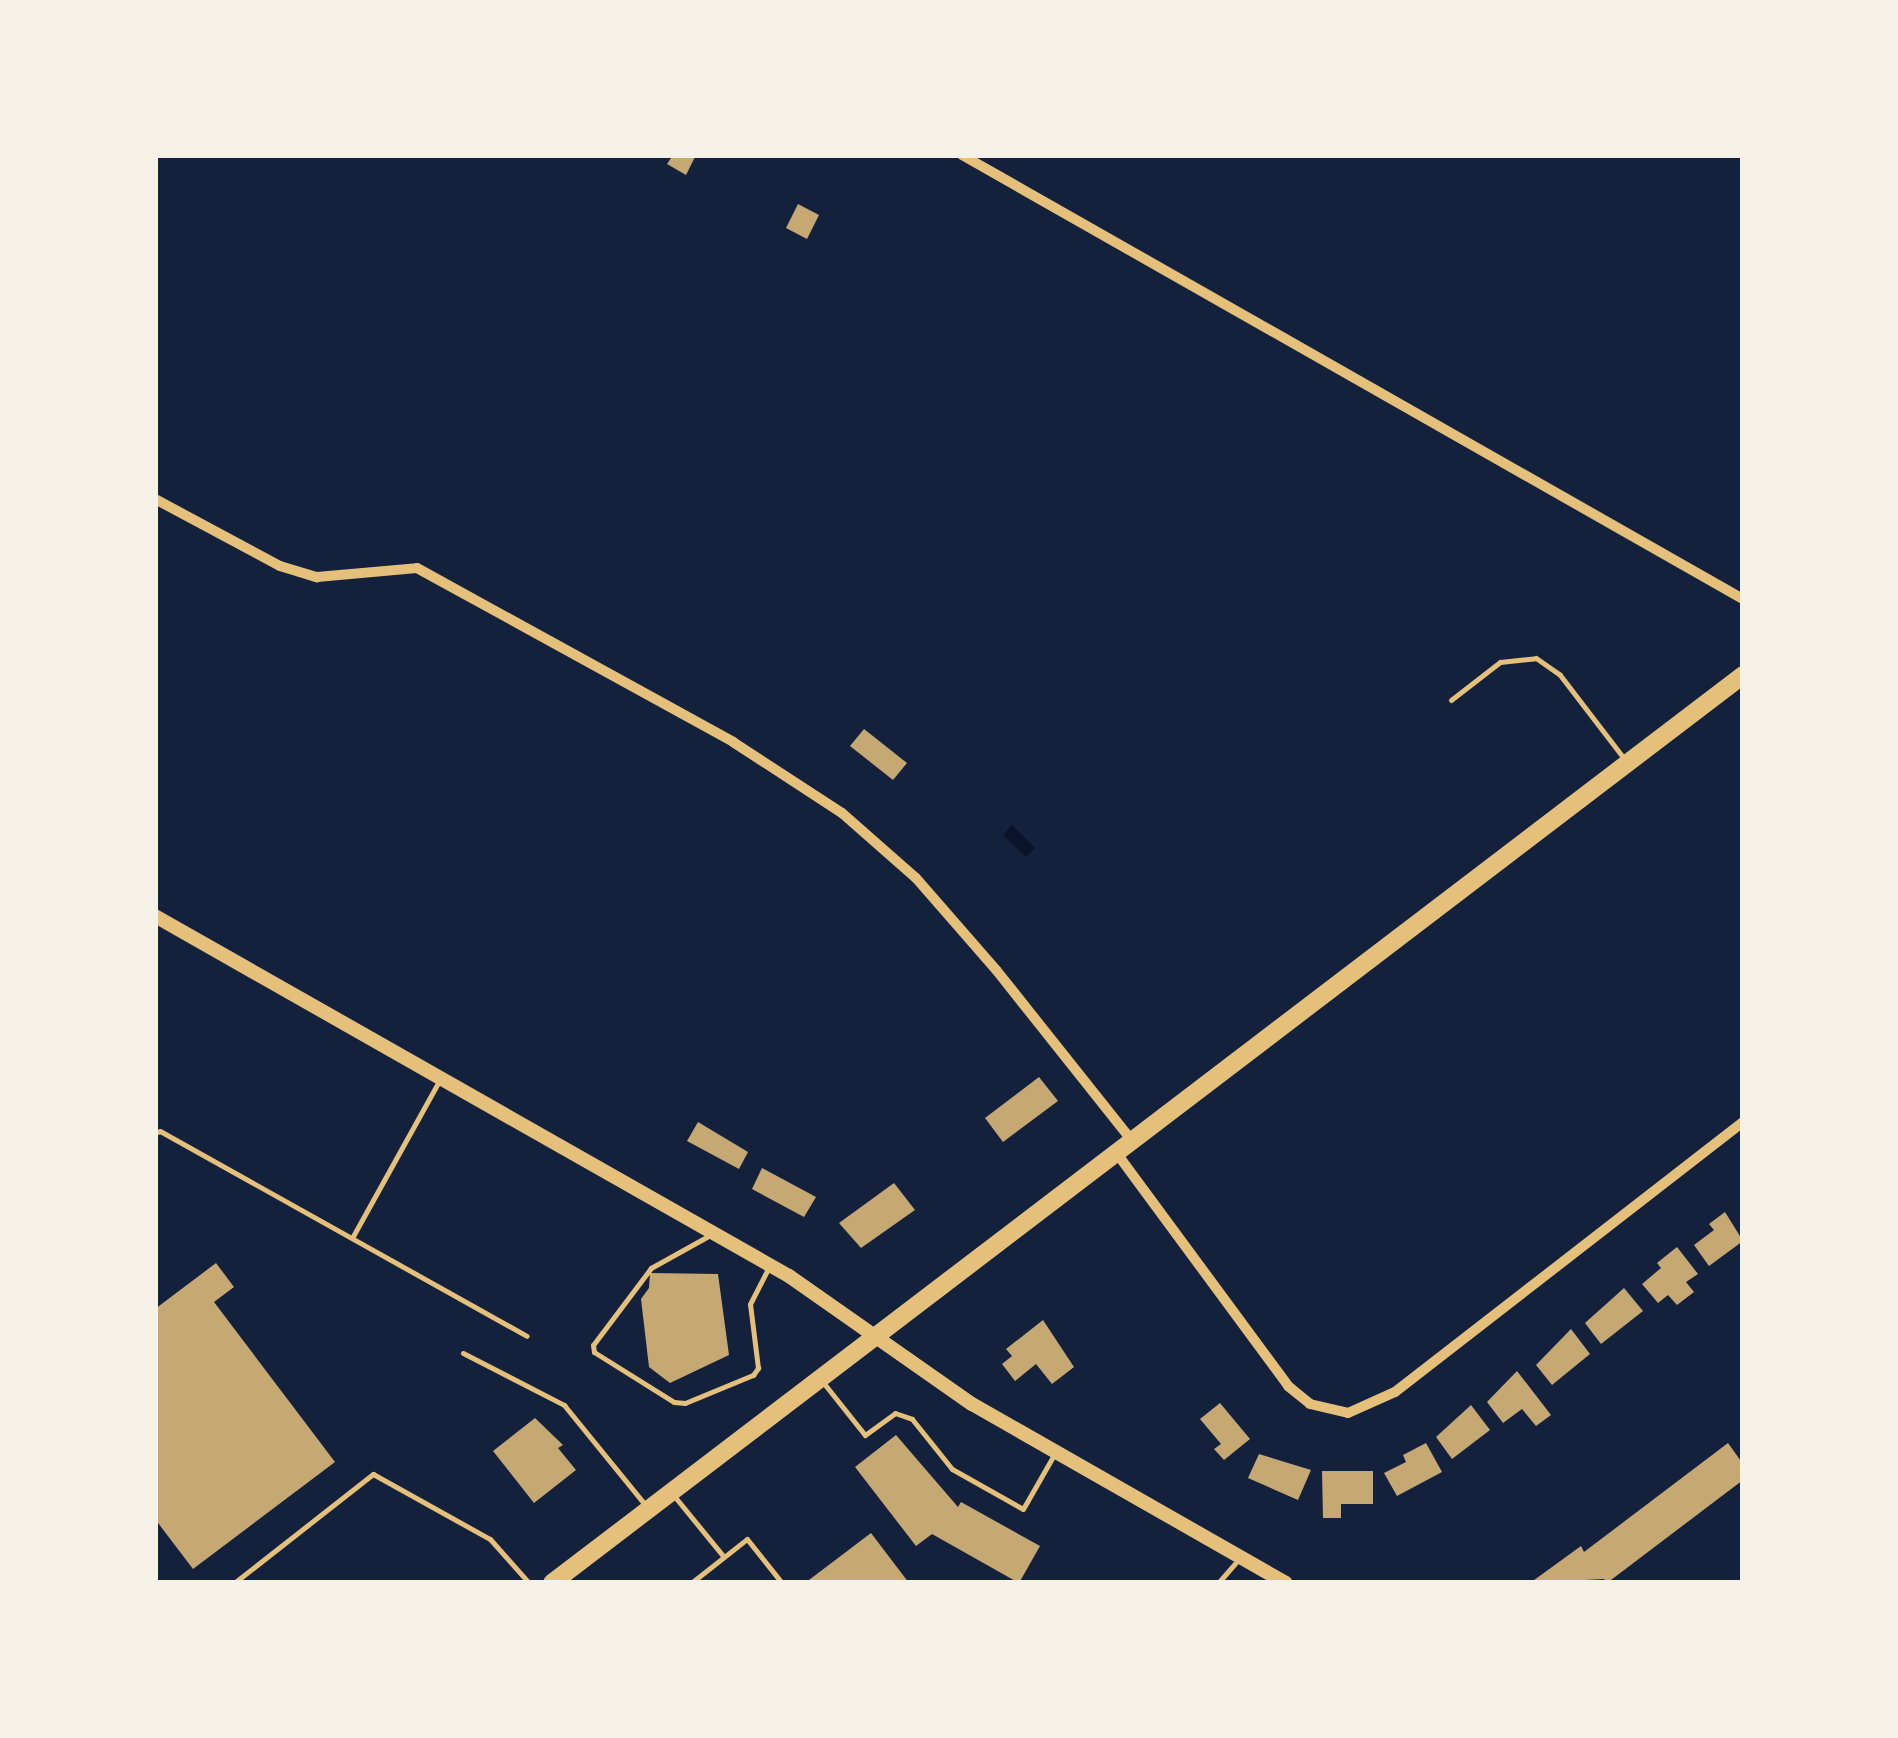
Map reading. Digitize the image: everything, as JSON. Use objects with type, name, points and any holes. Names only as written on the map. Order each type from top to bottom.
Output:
[{"type":"main road","points":[[552,1583],[1134,1143],[1743,674]]},
{"type":"street","points":[[962,155],[975,158],[1741,596]]},
{"type":"street","points":[[155,498],[280,566],[317,577],[418,568],[732,742],[842,813],[916,878],[998,971],[1134,1143]]},
{"type":"street","points":[[155,916],[770,1266],[872,1338],[1054,1453],[1286,1583]]},
{"type":"street","points":[[1118,1155],[1288,1386],[1310,1404],[1348,1412],[1395,1392],[1743,1122]]},
{"type":"lane","points":[[1451,700],[1500,662],[1536,658],[1560,675],[1628,763]]},
{"type":"lane","points":[[352,1238],[440,1078]]},
{"type":"lane","points":[[155,1133],[160,1131],[527,1336]]},
{"type":"lane","points":[[714,1233],[651,1268],[593,1345],[594,1352],[674,1402],[686,1403],[752,1375],[758,1368],[750,1304],[770,1266]]},
{"type":"lane","points":[[463,1354],[564,1405],[649,1509]]},
{"type":"lane","points":[[820,1378],[865,1434],[894,1412],[912,1419],[952,1468],[1022,1509],[1054,1453]]},
{"type":"lane","points":[[234,1583],[374,1474],[490,1539],[529,1583]]},
{"type":"lane","points":[[671,1492],[724,1557]]},
{"type":"lane","points":[[691,1583],[747,1538],[782,1583]]},
{"type":"lane","points":[[1218,1583],[1240,1558]]},
{"type":"water","points":[[1012,825],[1035,848],[1026,857],[1003,835]]},
{"type":"building","points":[[673,155],[695,157],[686,175],[667,164]]},
{"type":"building","points":[[798,204],[819,215],[807,239],[786,228]]},
{"type":"building","points":[[864,729],[907,763],[893,780],[850,746]]},
{"type":"building","points":[[1039,1077],[1058,1101],[1003,1142],[985,1118]]},
{"type":"building","points":[[698,1122],[748,1152],[739,1169],[687,1141]]},
{"type":"building","points":[[762,1168],[816,1197],[804,1217],[752,1189]]},
{"type":"building","points":[[894,1183],[915,1210],[861,1248],[839,1223]]},
{"type":"building","points":[[1725,1212],[1743,1241],[1709,1266],[1694,1245],[1714,1230],[1709,1224]]},
{"type":"building","points":[[1677,1247],[1698,1274],[1686,1282],[1694,1292],[1677,1305],[1668,1295],[1658,1303],[1642,1284],[1661,1268],[1657,1263]]},
{"type":"building","points":[[216,1263],[234,1287],[214,1302],[335,1462],[193,1569],[155,1519],[155,1309]]},
{"type":"building","points":[[650,1273],[718,1274],[729,1355],[670,1383],[649,1367],[641,1299],[649,1288]]},
{"type":"building","points":[[1624,1288],[1643,1311],[1601,1344],[1585,1323]]},
{"type":"building","points":[[1043,1320],[1074,1367],[1052,1384],[1036,1364],[1015,1381],[1002,1364],[1012,1356],[1006,1349]]},
{"type":"building","points":[[1571,1329],[1590,1354],[1552,1385],[1536,1365]]},
{"type":"building","points":[[1517,1371],[1551,1415],[1536,1426],[1522,1409],[1503,1423],[1487,1402]]},
{"type":"building","points":[[1220,1403],[1250,1439],[1224,1460],[1214,1449],[1221,1444],[1200,1419]]},
{"type":"building","points":[[1471,1405],[1490,1430],[1452,1459],[1436,1437]]},
{"type":"building","points":[[535,1418],[563,1445],[558,1448],[576,1470],[534,1503],[493,1451]]},
{"type":"building","points":[[896,1435],[958,1507],[961,1502],[1040,1546],[1019,1583],[932,1534],[916,1546],[855,1467]]},
{"type":"building","points":[[1426,1443],[1442,1472],[1397,1496],[1384,1473],[1406,1462],[1403,1455]]},
{"type":"building","points":[[1728,1443],[1743,1464],[1743,1480],[1607,1583],[1604,1579],[1530,1583],[1581,1546],[1584,1552]]},
{"type":"building","points":[[1259,1454],[1311,1470],[1298,1500],[1248,1478]]},
{"type":"building","points":[[1322,1471],[1373,1471],[1373,1504],[1341,1504],[1341,1518],[1323,1518]]},
{"type":"building","points":[[871,1533],[909,1583],[805,1583]]}]
